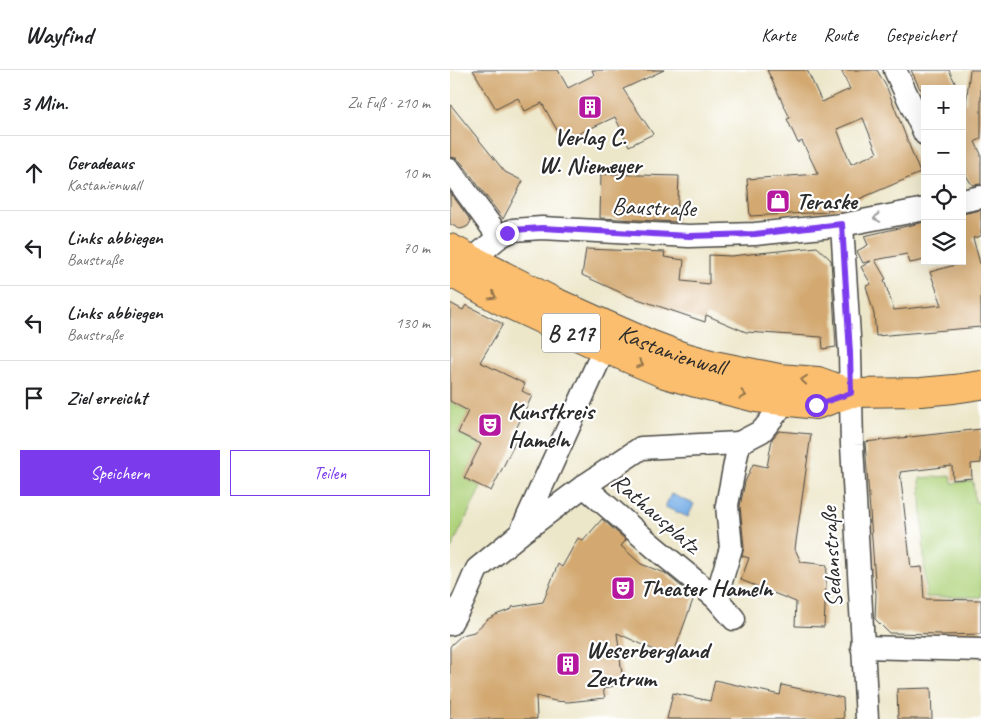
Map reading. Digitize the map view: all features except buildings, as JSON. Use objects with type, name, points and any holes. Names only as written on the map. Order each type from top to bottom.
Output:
[{"type":"main road","name":"Kastanienwall","points":[[462,253],[553,301],[650,344],[682,356],[741,371],[779,378],[818,381],[851,393]]},
{"type":"main road","name":"Kastanienwall","points":[[450,272],[500,300],[665,374],[756,398],[816,405],[851,393],[921,392],[981,385]]},
{"type":"street","points":[[895,70],[923,130]]},
{"type":"street","points":[[450,170],[499,237]]},
{"type":"street","points":[[966,201],[981,197]]},
{"type":"street","name":"Baustraße","points":[[462,253],[513,230],[542,228],[689,236],[755,234],[842,224],[921,210]]},
{"type":"street","points":[[842,224],[851,393]]},
{"type":"street","name":"Rathausplatz","points":[[521,533],[600,358]]},
{"type":"street","name":"Sedanstraße","points":[[851,393],[867,719]]},
{"type":"street","name":"Rathausplatz","points":[[450,624],[463,601],[477,569],[584,486],[641,448],[739,443],[762,432],[778,411]]},
{"type":"street","name":"Rathausplatz","points":[[716,598],[730,548],[727,505],[739,443]]},
{"type":"street","name":"Rathausplatz","points":[[584,486],[716,598],[734,619]]},
{"type":"street","points":[[862,647],[981,650]]},
{"type":"green space","points":[[450,401],[468,412],[458,433],[481,445],[464,478],[481,487],[450,551]]},
{"type":"green space","points":[[951,476],[952,483],[973,481],[975,502],[981,502],[981,597],[926,597],[920,478]]},
{"type":"water","points":[[671,494],[694,504],[688,517],[665,507]]},
{"type":"place","name":"Verlag C. W. Niemeyer","points":[[590,107]]},
{"type":"place","name":"Teraske","points":[[778,201]]},
{"type":"place","name":"Kunstkreis Hameln","points":[[490,425]]},
{"type":"place","name":"Theater Hameln","points":[[623,588]]},
{"type":"place","name":"Weserbergland Zentrum","points":[[568,664]]},
{"type":"route","points":[[507,233],[513,230],[542,228],[689,236],[755,234],[842,224],[851,393],[816,405]]}]
